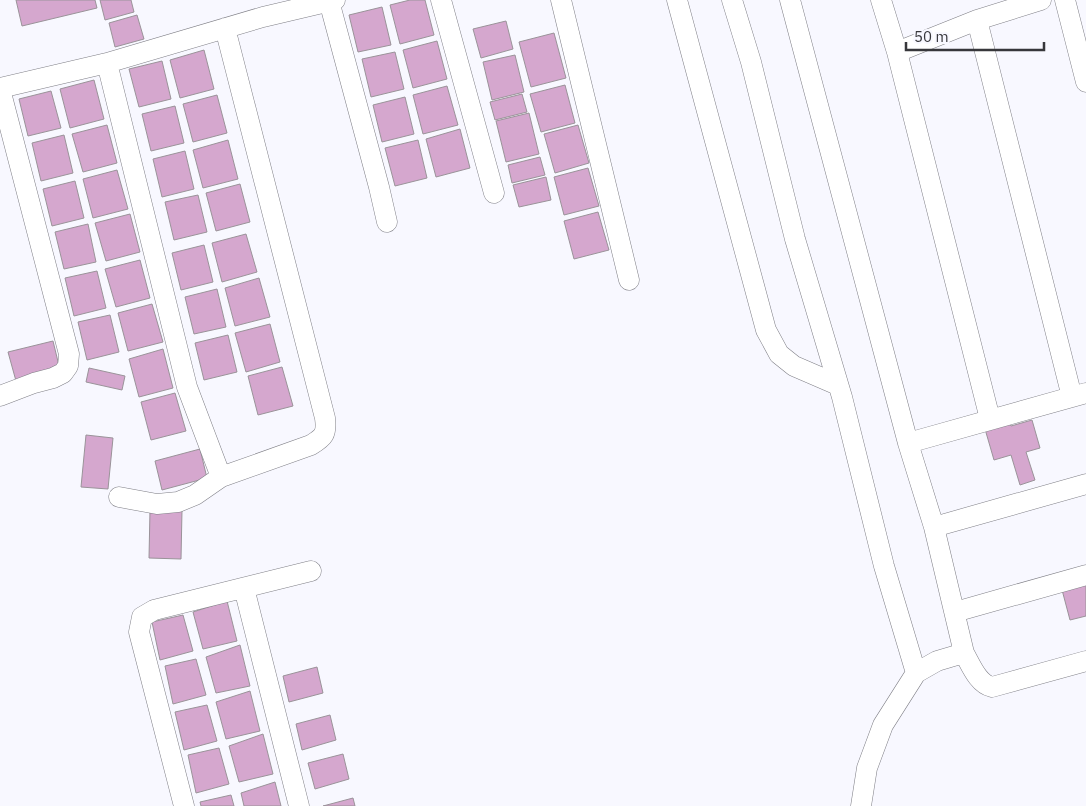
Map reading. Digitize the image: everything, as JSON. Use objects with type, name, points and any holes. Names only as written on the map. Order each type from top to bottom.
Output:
[{"type":"street","points":[[441,0],[494,193]]},
{"type":"street","points":[[561,0],[629,280]]},
{"type":"street","points":[[677,0],[766,330],[779,354],[794,366],[838,384]]},
{"type":"street","points":[[732,0],[751,62],[795,239],[838,384],[884,566],[916,673]]},
{"type":"street","points":[[790,0],[908,442],[934,527],[956,612],[964,653],[979,678],[986,686],[992,687],[1086,661]]},
{"type":"street","points":[[881,0],[897,52],[990,419]]},
{"type":"street","points":[[897,52],[977,20],[1041,0]]},
{"type":"street","points":[[1066,0],[1086,82]]},
{"type":"street","points":[[0,396],[63,373],[68,366],[69,354],[0,88],[107,63],[263,17],[332,1],[387,222]]},
{"type":"street","points":[[908,442],[1079,395],[977,20]]},
{"type":"street","points":[[119,497],[157,504],[178,502],[195,495],[221,477],[311,446],[322,438],[326,428],[225,28]]},
{"type":"street","points":[[107,63],[187,388],[221,477]]},
{"type":"street","points":[[934,527],[1086,484]]},
{"type":"street","points":[[184,806],[139,632],[142,618],[154,610],[311,571]]},
{"type":"street","points":[[956,612],[1086,575]]},
{"type":"street","points":[[244,588],[299,806]]},
{"type":"street","points":[[861,806],[867,768],[883,724],[916,673],[938,661],[964,653]]},
{"type":"building","points":[[16,0],[95,0],[97,8],[22,26]]},
{"type":"building","points":[[100,0],[131,0],[134,12],[105,20]]},
{"type":"building","points":[[410,0],[425,0],[434,35],[400,44],[390,5]]},
{"type":"building","points":[[382,7],[391,45],[358,52],[349,15]]},
{"type":"building","points":[[137,15],[144,39],[115,47],[109,23]]},
{"type":"building","points":[[506,21],[513,49],[481,58],[473,29]]},
{"type":"building","points":[[554,33],[566,78],[531,87],[519,42]]},
{"type":"building","points":[[437,41],[447,79],[413,88],[403,50]]},
{"type":"building","points":[[204,50],[214,89],[180,98],[170,60]]},
{"type":"building","points":[[395,52],[404,89],[371,97],[362,59]]},
{"type":"building","points":[[515,55],[524,92],[492,100],[483,62]]},
{"type":"building","points":[[162,61],[171,99],[139,107],[129,69]]},
{"type":"building","points":[[94,80],[104,119],[70,128],[60,89]]},
{"type":"building","points":[[565,85],[575,123],[541,132],[530,94]]},
{"type":"building","points":[[447,86],[458,125],[423,134],[413,95]]},
{"type":"building","points":[[51,91],[61,128],[28,136],[19,99]]},
{"type":"building","points":[[522,94],[527,112],[495,120],[490,102]]},
{"type":"building","points":[[217,95],[227,133],[193,142],[183,104]]},
{"type":"building","points":[[405,97],[414,134],[382,142],[373,105]]},
{"type":"building","points":[[175,106],[184,143],[151,151],[142,114]]},
{"type":"building","points":[[529,113],[539,154],[506,162],[496,121]]},
{"type":"building","points":[[107,125],[117,163],[83,172],[72,134]]},
{"type":"building","points":[[578,125],[589,163],[555,173],[544,134]]},
{"type":"building","points":[[460,129],[470,168],[436,177],[426,139]]},
{"type":"building","points":[[64,135],[73,173],[41,181],[32,143]]},
{"type":"building","points":[[228,140],[238,179],[203,188],[193,150]]},
{"type":"building","points":[[418,140],[427,178],[395,186],[385,148]]},
{"type":"building","points":[[185,151],[194,189],[162,197],[153,159]]},
{"type":"building","points":[[540,157],[545,175],[512,183],[508,165]]},
{"type":"building","points":[[588,168],[599,206],[564,215],[554,177]]},
{"type":"building","points":[[117,170],[128,209],[93,218],[83,179]]},
{"type":"building","points":[[546,177],[551,200],[519,207],[513,185]]},
{"type":"building","points":[[75,181],[84,218],[52,226],[43,189]]},
{"type":"building","points":[[240,184],[250,222],[216,231],[206,193]]},
{"type":"building","points":[[198,195],[207,232],[174,240],[165,202]]},
{"type":"building","points":[[598,212],[609,250],[574,259],[564,221]]},
{"type":"building","points":[[130,214],[140,252],[106,261],[95,223]]},
{"type":"building","points":[[88,224],[96,262],[64,269],[55,232]]},
{"type":"building","points":[[246,234],[257,272],[222,282],[212,243]]},
{"type":"building","points":[[204,245],[213,282],[181,290],[172,253]]},
{"type":"building","points":[[140,260],[150,298],[116,307],[105,269]]},
{"type":"building","points":[[97,271],[106,308],[74,316],[65,278]]},
{"type":"building","points":[[259,278],[270,317],[235,326],[225,288]]},
{"type":"building","points":[[217,289],[226,327],[194,334],[185,297]]},
{"type":"building","points":[[152,304],[163,342],[128,351],[118,313]]},
{"type":"building","points":[[110,315],[119,352],[87,360],[78,322]]},
{"type":"building","points":[[270,324],[280,362],[246,372],[235,333]]},
{"type":"building","points":[[228,335],[237,372],[204,380],[195,343]]},
{"type":"building","points":[[53,341],[60,370],[16,381],[8,352]]},
{"type":"building","points":[[163,349],[173,388],[139,397],[129,359]]},
{"type":"building","points":[[282,367],[293,406],[258,415],[248,376]]},
{"type":"building","points":[[89,368],[125,376],[122,390],[86,382]]},
{"type":"building","points":[[175,393],[186,431],[151,440],[141,402]]},
{"type":"building","points":[[1032,420],[1040,448],[1026,452],[1035,480],[1020,485],[1011,455],[994,460],[985,429],[1009,422],[1011,426]]},
{"type":"building","points":[[86,435],[113,438],[108,489],[81,487]]},
{"type":"building","points":[[200,449],[207,478],[162,490],[155,461]]},
{"type":"building","points":[[150,510],[182,510],[181,559],[149,558]]},
{"type":"building","points":[[1086,579],[1086,616],[1070,620],[1061,586]]},
{"type":"building","points":[[227,601],[237,641],[203,649],[193,612]]},
{"type":"building","points":[[183,615],[193,651],[160,660],[152,622]]},
{"type":"building","points":[[240,645],[250,686],[216,693],[206,657]]},
{"type":"building","points":[[196,659],[206,695],[173,704],[165,666]]},
{"type":"building","points":[[317,667],[323,693],[289,702],[283,676]]},
{"type":"building","points":[[250,691],[260,731],[226,739],[216,702]]},
{"type":"building","points":[[207,705],[217,741],[184,750],[175,712]]},
{"type":"building","points":[[330,715],[336,740],[302,750],[296,724]]},
{"type":"building","points":[[263,734],[273,774],[239,782],[229,746]]},
{"type":"building","points":[[219,748],[229,784],[196,793],[188,755]]},
{"type":"building","points":[[343,754],[349,779],[315,789],[308,763]]},
{"type":"building","points":[[275,782],[281,806],[244,806],[241,793]]},
{"type":"building","points":[[231,795],[234,806],[201,806],[200,802]]},
{"type":"building","points":[[353,798],[355,806],[323,806]]}]
